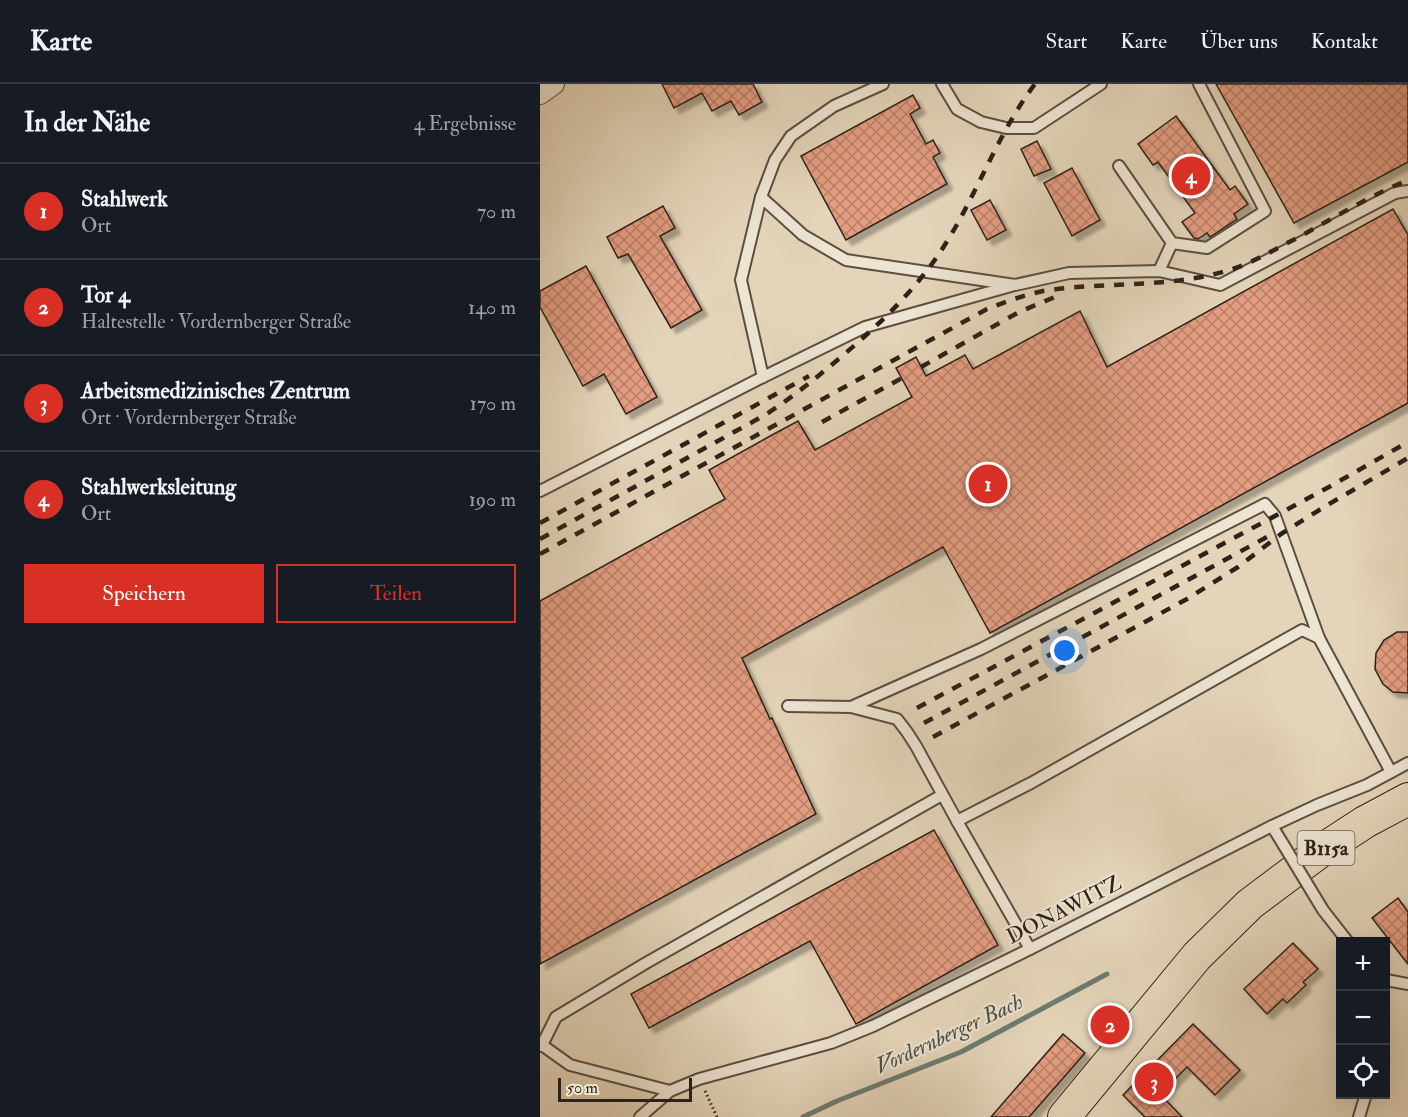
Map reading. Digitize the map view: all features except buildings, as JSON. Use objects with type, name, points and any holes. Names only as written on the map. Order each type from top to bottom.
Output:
[{"type":"main road","name":"B115a","points":[[1064,1117],[1197,956],[1250,904],[1322,850],[1365,822],[1408,799]]},
{"type":"street","points":[[540,93],[554,84]]},
{"type":"lane","points":[[763,377],[741,280],[761,197],[775,159],[791,136],[834,106],[883,84]]},
{"type":"lane","points":[[942,84],[957,109],[981,122],[1006,128],[1034,128],[1101,84]]},
{"type":"lane","points":[[1119,166],[1172,243],[1207,248],[1265,211],[1198,84]]},
{"type":"lane","points":[[540,491],[865,327],[1015,285],[1069,273],[1159,271],[1220,285],[1395,193],[1408,191]]},
{"type":"lane","points":[[761,197],[803,235],[846,260],[1015,285]]},
{"type":"lane","points":[[1159,271],[1172,243]]},
{"type":"lane","points":[[851,707],[981,649],[1265,504],[1275,516],[1319,638],[1391,772]]},
{"type":"lane","points":[[957,821],[1031,783],[1302,630],[1319,638]]},
{"type":"lane","points":[[788,706],[851,707],[897,719],[907,732],[1030,949]]},
{"type":"lane","name":"DONAWITZ","points":[[640,1117],[670,1091],[699,1079],[831,1043],[873,1026],[1272,826],[1367,785],[1408,763]]},
{"type":"lane","points":[[670,1091],[570,1065],[541,1046],[556,1017],[646,963],[942,795]]},
{"type":"lane","points":[[1272,826],[1323,910],[1344,937]]},
{"type":"lane","points":[[1390,981],[1408,984]]},
{"type":"lane","points":[[1359,1117],[1365,1099]]},
{"type":"path","points":[[699,1079],[717,1117]]},
{"type":"waterway","name":"Vordernberger Bach","points":[[803,1117],[837,1101],[961,1052],[1107,974]]},
{"type":"railway","points":[[540,539],[765,415],[813,380],[870,331],[911,290],[946,243],[1010,122],[1035,84]]},
{"type":"railway","points":[[540,554],[987,309],[1043,291],[1162,282],[1233,269],[1408,180]]},
{"type":"railway","points":[[921,367],[1019,312],[1062,294]]},
{"type":"railway","points":[[540,523],[809,376]]},
{"type":"railway","points":[[822,422],[902,378]]},
{"type":"railway","points":[[917,708],[1329,487],[1408,442]]},
{"type":"railway","points":[[933,737],[1187,599],[1238,567],[1281,534],[1408,458]]},
{"type":"railway","points":[[924,723],[1267,537]]},
{"type":"place","name":"Stahlwerksleitung","points":[[1191,176]]},
{"type":"place","name":"Stahlwerk","points":[[988,484]]},
{"type":"place","name":"Tor 4","points":[[1110,1025]]},
{"type":"place","name":"Arbeitsmedizinisches Zentrum","points":[[1154,1082]]}]
